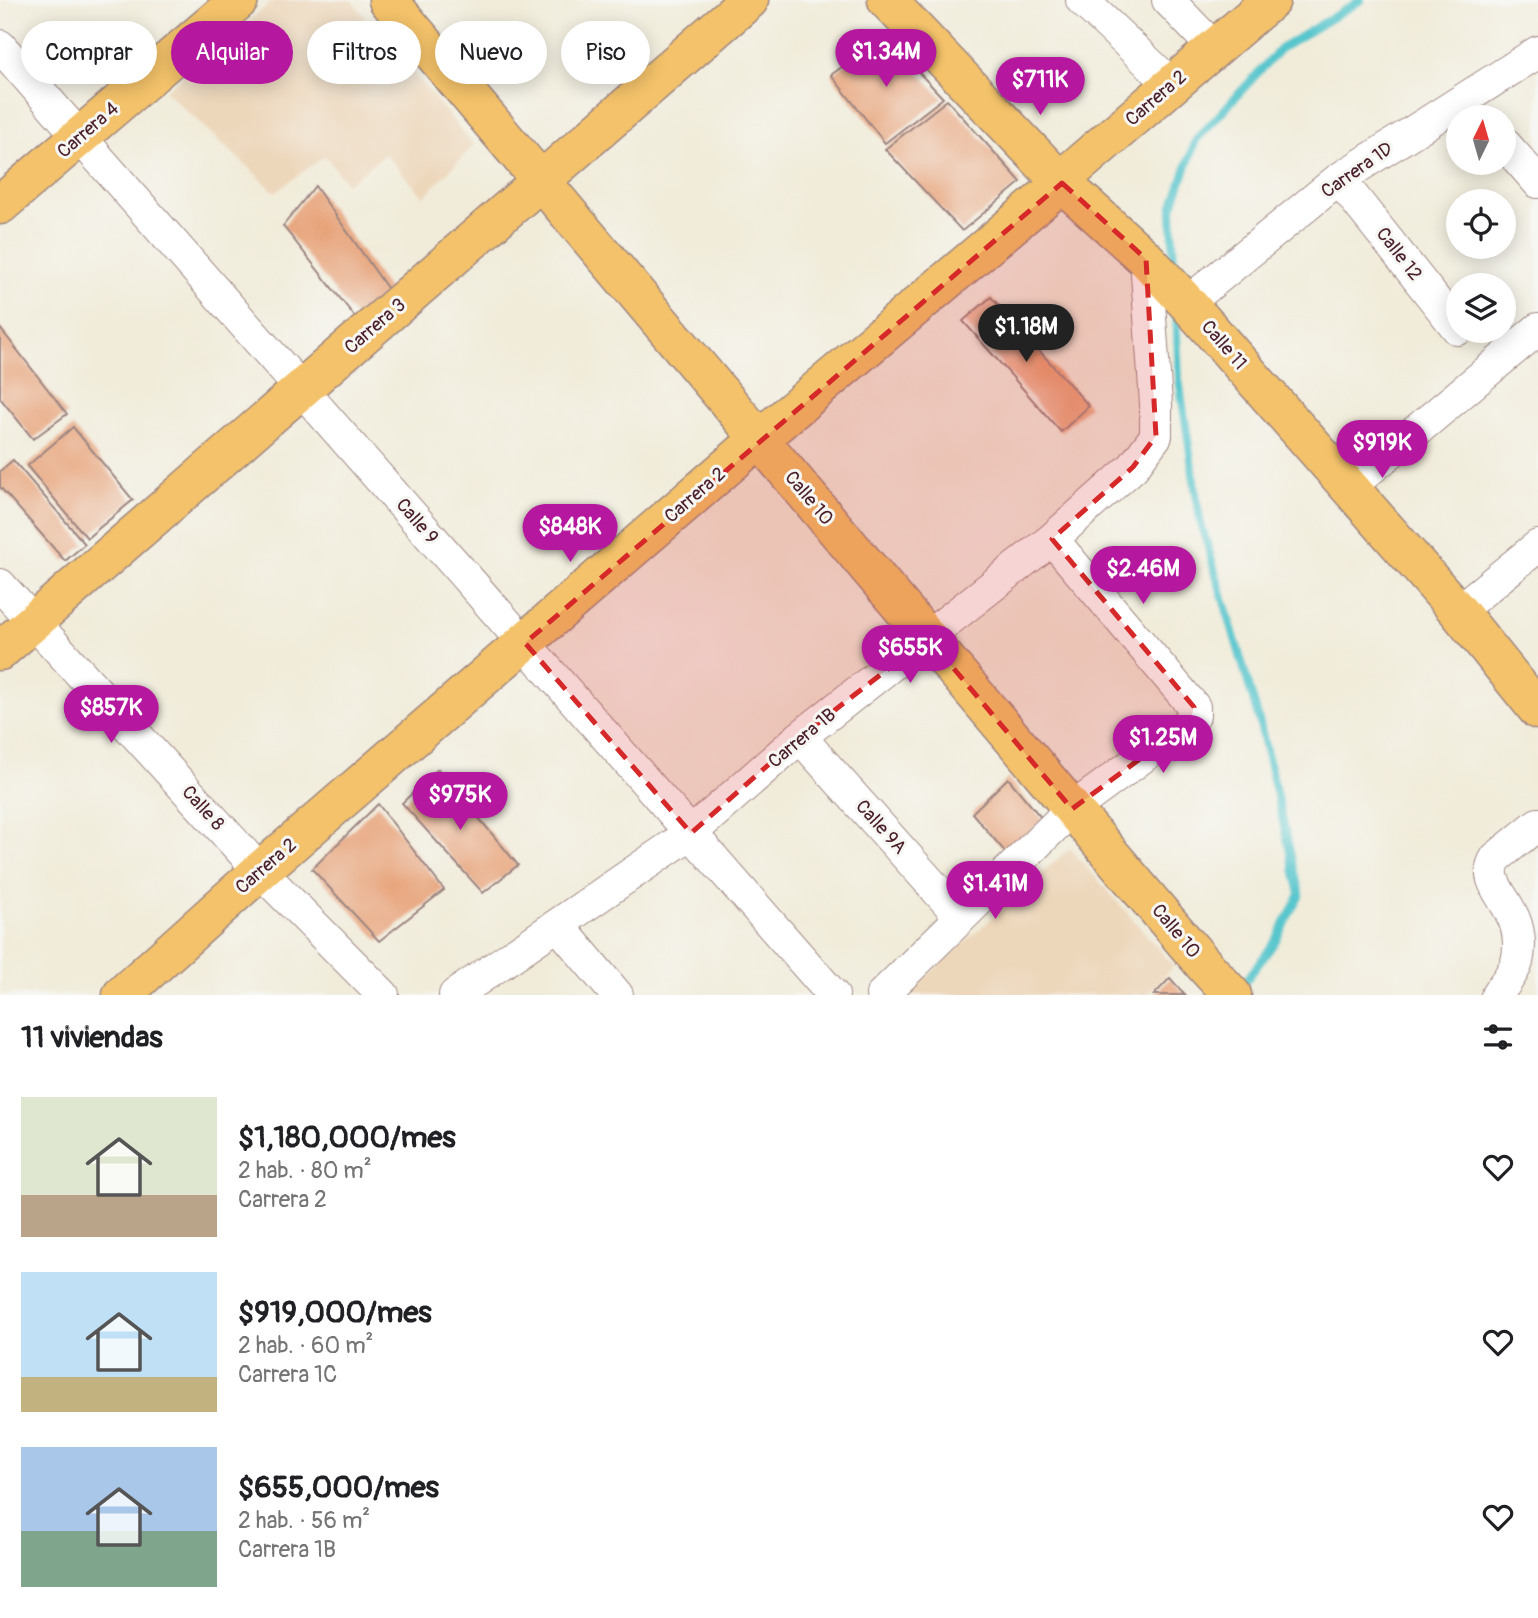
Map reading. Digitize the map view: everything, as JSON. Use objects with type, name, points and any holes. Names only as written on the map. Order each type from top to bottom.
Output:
[{"type":"main road","name":"Carrera 4","points":[[0,205],[239,0]]},
{"type":"main road","name":"Calle 10","points":[[388,0],[1228,991]]},
{"type":"main road","name":"Carrera 3","points":[[0,652],[749,0]]},
{"type":"main road","name":"Calle 11","points":[[887,0],[1062,183],[1166,281],[1458,611],[1538,710]]},
{"type":"main road","name":"Carrera 2","points":[[122,995],[260,871],[759,439],[1062,183],[1069,173],[1213,47],[1271,0]]},
{"type":"street","points":[[1082,0],[1172,85]]},
{"type":"street","points":[[1168,0],[1213,47]]},
{"type":"street","name":"Calle 9","points":[[0,46],[833,995]]},
{"type":"street","name":"Carrera 1D","points":[[1475,105],[1538,52]]},
{"type":"street","name":"Carrera 1D","points":[[1166,281],[1339,179],[1446,122]]},
{"type":"street","points":[[1516,157],[1538,182]]},
{"type":"street","name":"Calle 12","points":[[1339,179],[1446,315]]},
{"type":"street","name":"Carrera 1B","points":[[455,995],[691,833],[800,737],[1052,538],[1133,467],[1156,436],[1166,281]]},
{"type":"street","points":[[1349,487],[1538,329]]},
{"type":"street","name":"Calle 12","points":[[1468,343],[1490,370]]},
{"type":"street","points":[[882,995],[1072,809],[1190,722],[1194,716],[1194,707],[1052,538]]},
{"type":"street","points":[[1458,611],[1538,546]]},
{"type":"street","name":"Calle 8","points":[[0,585],[260,871],[383,995]]},
{"type":"street","name":"Calle 9A","points":[[800,737],[961,917]]},
{"type":"street","points":[[1497,995],[1517,965],[1520,942],[1513,915],[1491,878],[1492,865],[1496,858],[1538,824]]},
{"type":"street","points":[[558,925],[617,995]]},
{"type":"highlighted area","points":[[1062,183],[1146,259],[1156,436],[1133,467],[1052,539],[1194,707],[1190,722],[1072,809],[928,638],[800,737],[691,833],[525,643]]},
{"type":"shaded area","points":[[274,0],[351,0],[369,21],[307,21],[307,84],[421,83],[474,145],[424,197],[385,154],[347,184],[325,156],[275,192],[165,91],[173,84],[293,84],[293,21],[249,21]]},
{"type":"shaded area","points":[[1070,848],[1174,966],[1147,995],[906,995]]},
{"type":"building","points":[[884,36],[943,98],[885,143],[831,75]]},
{"type":"building","points":[[947,100],[1021,182],[962,231],[885,149]]},
{"type":"building","points":[[315,186],[390,292],[355,317],[283,226]]},
{"type":"building","points":[[991,297],[1089,406],[1061,432],[963,321]]},
{"type":"building","points":[[0,328],[67,414],[33,439],[0,398]]},
{"type":"building","points":[[73,427],[133,500],[87,538],[27,466]]},
{"type":"building","points":[[13,460],[85,544],[65,561],[0,487],[0,471]]},
{"type":"building","points":[[438,769],[518,865],[483,893],[402,803]]},
{"type":"building","points":[[1008,778],[1043,820],[1006,853],[972,813]]},
{"type":"building","points":[[378,804],[444,890],[379,941],[312,869]]},
{"type":"building","points":[[1170,978],[1185,995],[1154,995]]},
{"type":"waterway","points":[[1174,271],[1172,208],[1196,140],[1280,49],[1361,0]]},
{"type":"waterway","points":[[1176,311],[1179,379],[1200,520],[1259,720],[1300,894],[1275,942],[1241,987]]}]
